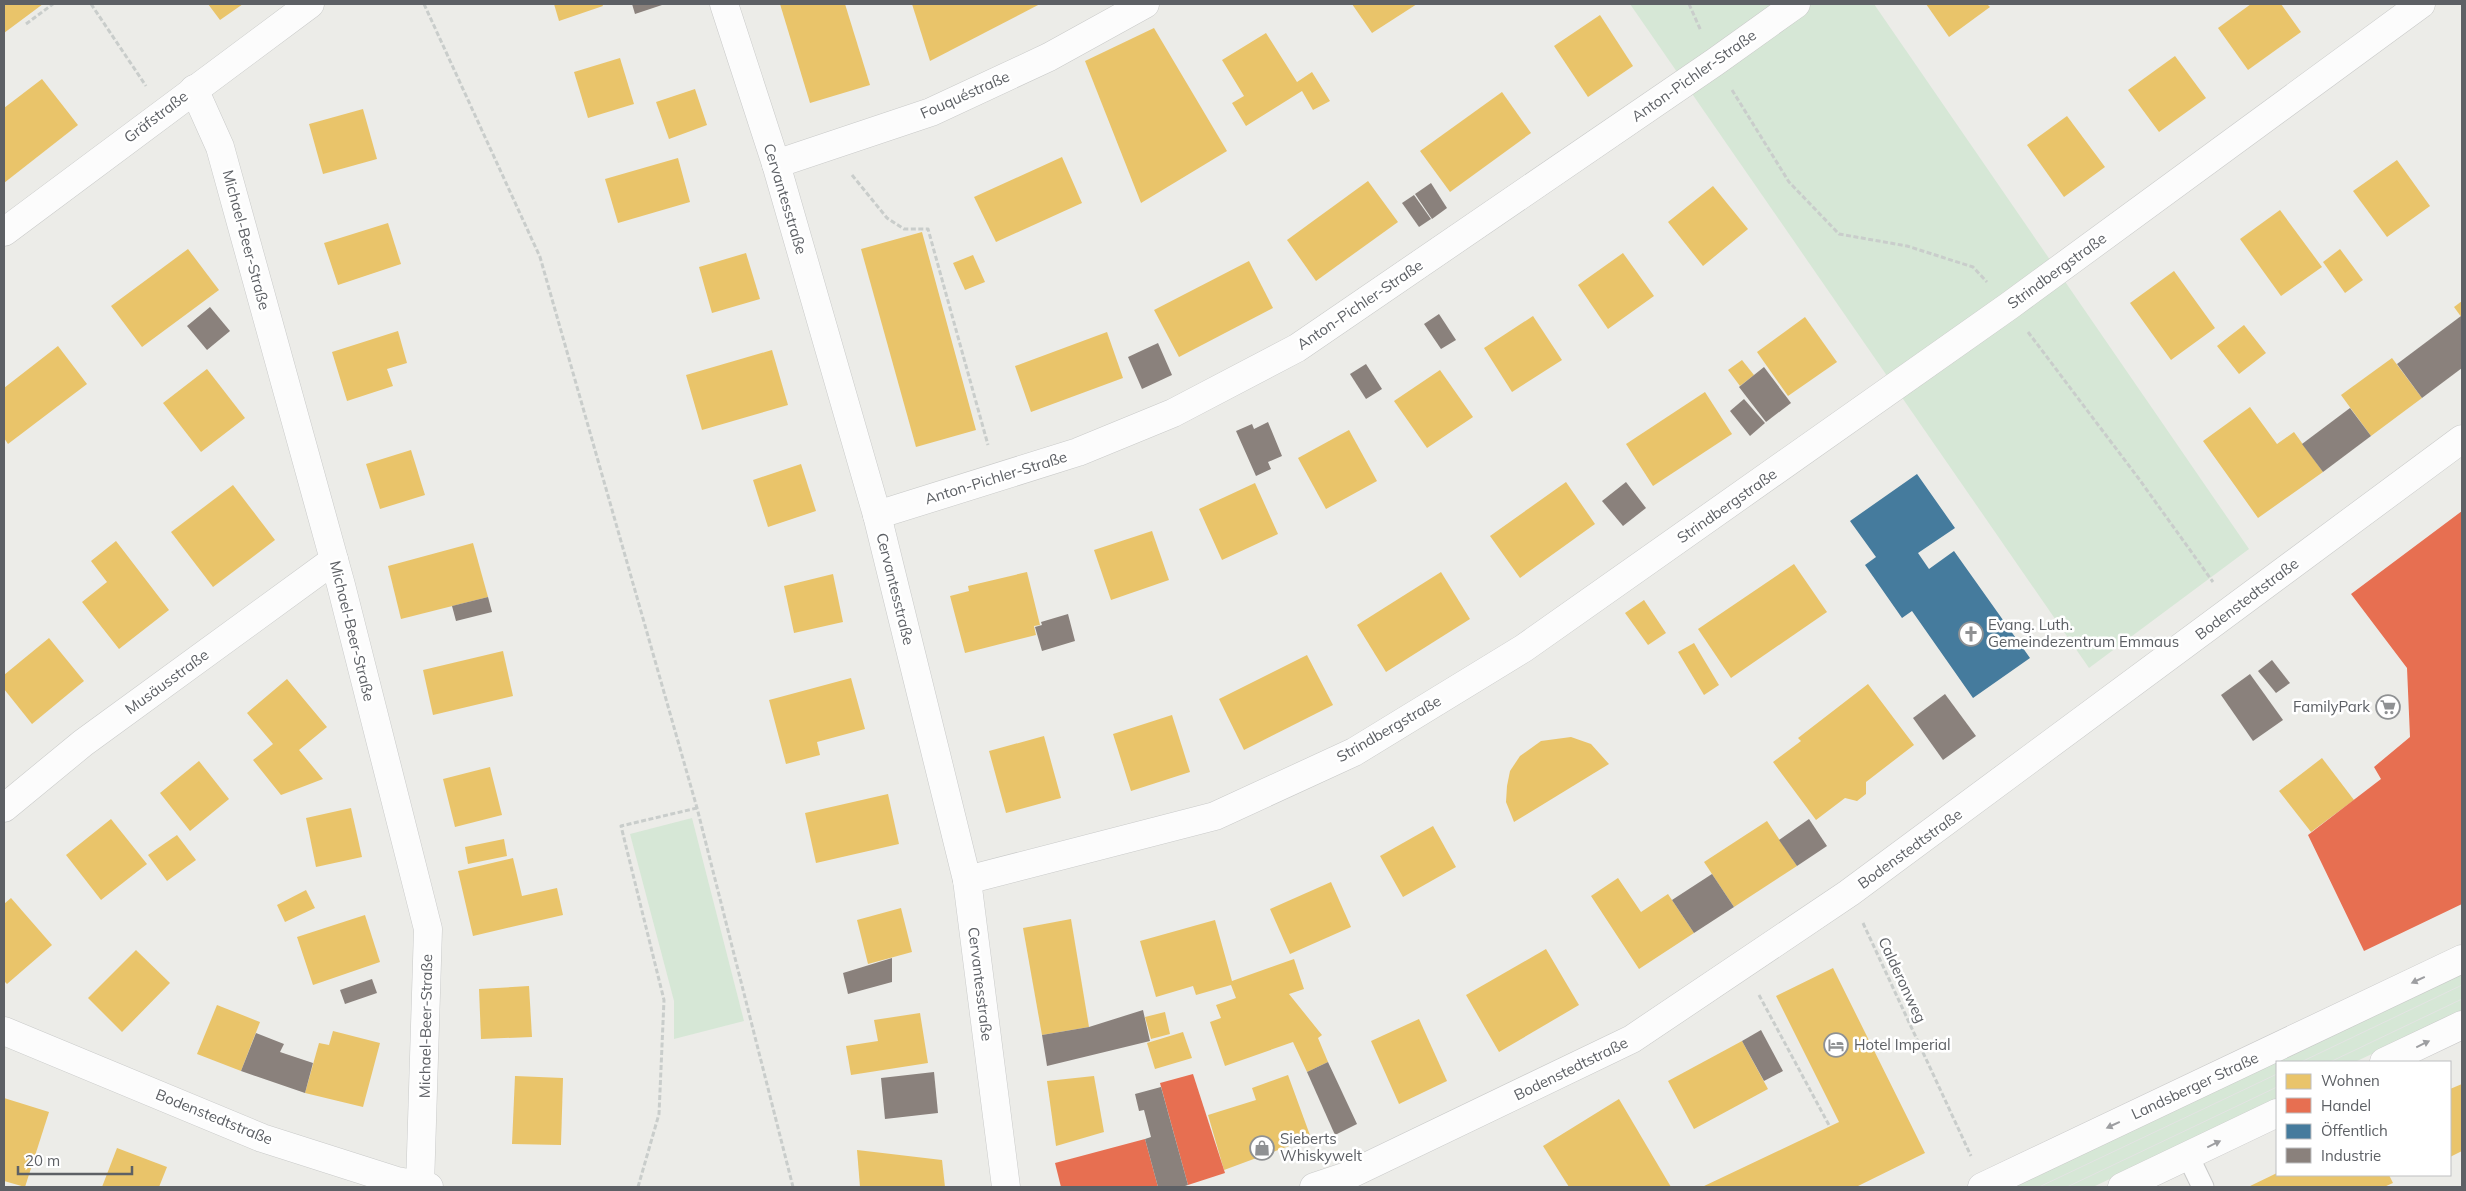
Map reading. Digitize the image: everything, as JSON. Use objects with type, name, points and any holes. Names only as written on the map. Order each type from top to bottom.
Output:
[{"type":"street","name":"Gräfstraße","points":[[4,232],[310,4]]},
{"type":"street","name":"Cervantesstraße","points":[[724,4],[776,164],[877,515],[967,880],[1006,1187]]},
{"type":"street","name":"Fouquéstraße","points":[[776,164],[931,112],[1049,58],[1145,4]]},
{"type":"street","name":"Anton-Pichler-Straße","points":[[877,515],[1078,452],[1173,413],[1296,348],[1699,73],[1796,4]]},
{"type":"street","name":"Strindbergstraße","points":[[967,880],[1215,816],[1354,752],[1532,643],[2002,312],[2421,4]]},
{"type":"street","name":"Michael-Beer-Straße","points":[[194,89],[220,148],[334,560],[428,929],[424,1186]]},
{"type":"street","name":"Bodenstedtstraße","points":[[1314,1187],[1347,1176],[1632,1039],[1849,893],[2462,439]]},
{"type":"street","name":"Musäusstraße","points":[[4,808],[83,743],[334,560]]},
{"type":"street","name":"Landsberger Straße","points":[[1984,1186],[2462,959]]},
{"type":"street","points":[[2386,1061],[2462,1025]]},
{"type":"street","name":"Bodenstedtstraße","points":[[4,1031],[262,1138],[424,1186]]},
{"type":"street","points":[[2122,1187],[2276,1113]]},
{"type":"lane","points":[[2188,1156],[2203,1187]]},
{"type":"path","points":[[26,24],[53,4]]},
{"type":"path","points":[[91,4],[146,86]]},
{"type":"path","points":[[424,4],[540,257],[697,808],[793,1187]]},
{"type":"path","points":[[1689,4],[1704,36]]},
{"type":"path","points":[[1729,85],[1790,182],[1839,234],[1907,246],[1973,267],[1989,284]]},
{"type":"path","points":[[834,144],[856,181],[887,218],[904,229],[928,229],[998,478]]},
{"type":"path","points":[[2023,326],[2139,479],[2233,609]]},
{"type":"path","points":[[638,1187],[659,1114],[664,1000],[621,826],[697,808]]},
{"type":"path","name":"Calderonweg","points":[[1849,893],[1984,1186]]},
{"type":"path","points":[[1755,986],[1830,1127]]},
{"type":"green space","points":[[1630,4],[1874,4],[2249,549],[2089,668]]},
{"type":"green space","points":[[692,818],[744,1021],[674,1039],[674,1001],[630,834]]},
{"type":"green space","points":[[2462,974],[2462,1011],[2357,1061],[2279,1061]]},
{"type":"green space","points":[[2276,1062],[2276,1099],[2093,1187],[2014,1187]]},
{"type":"building: Wohnen","points":[[4,4],[43,4],[4,33]]},
{"type":"building: Wohnen","points":[[208,4],[243,4],[220,20]]},
{"type":"building: Wohnen","points":[[554,4],[602,4],[603,6],[559,21]]},
{"type":"building: Wohnen","points":[[780,4],[845,4],[870,85],[810,103]]},
{"type":"building: Wohnen","points":[[912,4],[1040,4],[930,61]]},
{"type":"building: Wohnen","points":[[1352,4],[1417,4],[1372,33]]},
{"type":"building: Wohnen","points":[[1926,4],[1987,4],[1990,7],[1949,37]]},
{"type":"building: Wohnen","points":[[2251,4],[2281,4],[2301,32],[2248,70],[2218,28]]},
{"type":"building: Wohnen","points":[[1600,15],[1633,66],[1588,97],[1554,46]]},
{"type":"building: Wohnen","points":[[1154,28],[1227,151],[1141,203],[1085,61]]},
{"type":"building: Wohnen","points":[[1266,33],[1297,82],[1312,72],[1330,101],[1313,110],[1302,91],[1246,126],[1232,103],[1244,96],[1222,60]]},
{"type":"building: Wohnen","points":[[2175,56],[2206,98],[2159,132],[2128,90]]},
{"type":"building: Wohnen","points":[[620,58],[634,104],[588,118],[574,72]]},
{"type":"building: Wohnen","points":[[42,79],[78,125],[4,183],[4,108]]},
{"type":"building: Wohnen","points":[[695,89],[707,125],[669,139],[656,102]]},
{"type":"building: Wohnen","points":[[1502,92],[1531,133],[1450,192],[1420,151]]},
{"type":"building: Wohnen","points":[[363,109],[377,159],[323,174],[309,124]]},
{"type":"building: Wohnen","points":[[2067,116],[2105,167],[2064,197],[2027,145]]},
{"type":"building: Wohnen","points":[[1062,157],[1082,203],[996,242],[974,197]]},
{"type":"building: Wohnen","points":[[678,158],[690,202],[618,223],[605,179]]},
{"type":"building: Wohnen","points":[[2397,160],[2430,206],[2387,237],[2353,191]]},
{"type":"building: Wohnen","points":[[1368,181],[1398,222],[1316,281],[1287,240]]},
{"type":"building: Wohnen","points":[[1713,186],[1748,229],[1703,266],[1668,222]]},
{"type":"building: Wohnen","points":[[2280,210],[2322,267],[2281,296],[2240,239]]},
{"type":"building: Wohnen","points":[[388,223],[401,264],[338,285],[324,243]]},
{"type":"building: Wohnen","points":[[922,232],[976,430],[916,447],[861,249]]},
{"type":"building: Wohnen","points":[[188,249],[219,290],[142,347],[111,306]]},
{"type":"building: Wohnen","points":[[2340,249],[2363,280],[2345,293],[2323,262]]},
{"type":"building: Wohnen","points":[[746,253],[760,299],[712,313],[699,267]]},
{"type":"building: Wohnen","points":[[1623,253],[1654,296],[1608,329],[1578,285]]},
{"type":"building: Wohnen","points":[[973,255],[985,282],[965,290],[953,263]]},
{"type":"building: Wohnen","points":[[1249,261],[1273,308],[1179,357],[1154,310]]},
{"type":"building: Wohnen","points":[[2174,271],[2215,328],[2171,360],[2130,303]]},
{"type":"building: Wohnen","points":[[2462,301],[2462,318],[2454,307]]},
{"type":"building: Wohnen","points":[[1533,316],[1562,360],[1512,392],[1484,348]]},
{"type":"building: Wohnen","points":[[1805,317],[1837,362],[1788,396],[1757,352]]},
{"type":"building: Wohnen","points":[[2244,325],[2266,353],[2239,374],[2217,346]]},
{"type":"building: Wohnen","points":[[398,331],[407,363],[387,369],[393,386],[347,401],[332,352]]},
{"type":"building: Wohnen","points":[[1107,332],[1123,378],[1031,412],[1015,366]]},
{"type":"building: Wohnen","points":[[58,346],[87,384],[8,444],[4,438],[4,388]]},
{"type":"building: Wohnen","points":[[772,350],[788,405],[702,430],[686,375]]},
{"type":"building: Wohnen","points":[[2392,358],[2422,398],[2371,436],[2341,395]]},
{"type":"building: Wohnen","points":[[1742,360],[1754,375],[1740,386],[1728,370]]},
{"type":"building: Wohnen","points":[[207,369],[245,418],[201,452],[163,403]]},
{"type":"building: Wohnen","points":[[1440,370],[1473,417],[1427,448],[1394,401]]},
{"type":"building: Wohnen","points":[[1705,392],[1732,434],[1653,486],[1626,444]]},
{"type":"building: Wohnen","points":[[2250,407],[2277,444],[2294,432],[2323,472],[2258,518],[2203,441]]},
{"type":"building: Wohnen","points":[[1349,430],[1377,481],[1326,509],[1298,458]]},
{"type":"building: Wohnen","points":[[411,450],[425,495],[380,509],[366,464]]},
{"type":"building: Wohnen","points":[[801,464],[816,511],[768,527],[753,480]]},
{"type":"building: Wohnen","points":[[1566,482],[1595,524],[1520,578],[1490,536]]},
{"type":"building: Wohnen","points":[[1255,483],[1278,534],[1222,560],[1199,509]]},
{"type":"building: Wohnen","points":[[233,485],[275,540],[213,587],[171,532]]},
{"type":"building: Wohnen","points":[[1152,531],[1169,580],[1111,600],[1094,550]]},
{"type":"building: Wohnen","points":[[116,541],[169,610],[119,649],[82,602],[107,582],[91,561]]},
{"type":"building: Wohnen","points":[[473,543],[488,597],[401,619],[388,566]]},
{"type":"building: Wohnen","points":[[1794,564],[1827,612],[1731,678],[1698,629]]},
{"type":"building: Wohnen","points":[[1027,572],[1040,625],[1034,626],[1036,635],[965,653],[950,596],[969,591],[968,586]]},
{"type":"building: Wohnen","points":[[1441,572],[1470,619],[1386,672],[1357,625]]},
{"type":"building: Wohnen","points":[[833,574],[843,622],[794,633],[784,586]]},
{"type":"building: Wohnen","points":[[1644,600],[1666,633],[1648,645],[1625,613]]},
{"type":"building: Wohnen","points":[[49,638],[84,681],[32,724],[4,689],[4,675]]},
{"type":"building: Wohnen","points":[[1694,643],[1719,685],[1704,695],[1678,652]]},
{"type":"building: Wohnen","points":[[503,651],[513,696],[433,715],[423,670]]},
{"type":"building: Wohnen","points":[[1307,655],[1333,705],[1244,750],[1219,699]]},
{"type":"building: Wohnen","points":[[851,678],[865,729],[817,742],[820,755],[786,764],[769,700]]},
{"type":"building: Wohnen","points":[[287,679],[327,727],[299,750],[323,779],[281,795],[253,760],[273,744],[247,713]]},
{"type":"building: Wohnen","points":[[1868,684],[1914,745],[1866,782],[1866,794],[1857,801],[1845,798],[1816,820],[1773,762],[1801,741],[1798,738]]},
{"type":"building: Wohnen","points":[[1172,715],[1190,772],[1131,791],[1113,734]]},
{"type":"building: Wohnen","points":[[1044,736],[1061,798],[1006,813],[989,751]]},
{"type":"building: Wohnen","points":[[1571,737],[1591,744],[1609,764],[1514,822],[1506,802],[1507,786],[1510,771],[1520,756],[1541,741]]},
{"type":"building: Wohnen","points":[[2322,758],[2354,800],[2311,832],[2279,791]]},
{"type":"building: Wohnen","points":[[199,761],[229,799],[190,831],[160,793]]},
{"type":"building: Wohnen","points":[[490,767],[502,815],[455,827],[443,779]]},
{"type":"building: Wohnen","points":[[888,794],[899,844],[816,863],[805,813]]},
{"type":"building: Wohnen","points":[[351,808],[362,857],[316,867],[306,818]]},
{"type":"building: Wohnen","points":[[111,819],[147,864],[101,900],[66,855]]},
{"type":"building: Wohnen","points":[[1767,821],[1797,866],[1734,907],[1704,862]]},
{"type":"building: Wohnen","points":[[1433,826],[1456,867],[1403,897],[1380,856]]},
{"type":"building: Wohnen","points":[[177,835],[196,860],[167,881],[148,855]]},
{"type":"building: Wohnen","points":[[504,839],[507,856],[468,864],[465,847]]},
{"type":"building: Wohnen","points":[[513,858],[522,896],[557,888],[563,915],[473,936],[458,871]]},
{"type":"building: Wohnen","points":[[1618,878],[1641,912],[1668,894],[1694,933],[1639,969],[1591,896]]},
{"type":"building: Wohnen","points":[[1331,882],[1351,927],[1290,954],[1270,909]]},
{"type":"building: Wohnen","points":[[306,890],[315,908],[285,922],[277,905]]},
{"type":"building: Wohnen","points":[[11,898],[52,945],[7,984],[4,981],[4,904]]},
{"type":"building: Wohnen","points":[[901,908],[912,952],[868,964],[857,920]]},
{"type":"building: Wohnen","points":[[365,915],[380,962],[313,985],[297,937]]},
{"type":"building: Wohnen","points":[[1071,919],[1089,1027],[1042,1035],[1023,928]]},
{"type":"building: Wohnen","points":[[1215,920],[1232,981],[1294,959],[1304,989],[1289,994],[1322,1035],[1318,1038],[1328,1062],[1307,1072],[1293,1042],[1225,1066],[1210,1022],[1221,1018],[1216,1005],[1236,998],[1231,985],[1196,995],[1193,986],[1156,997],[1140,941]]},
{"type":"building: Wohnen","points":[[1546,949],[1579,1005],[1499,1052],[1466,995]]},
{"type":"building: Wohnen","points":[[136,950],[170,983],[122,1032],[88,998]]},
{"type":"building: Wohnen","name":"Hotel Imperial","points":[[1833,968],[1925,1153],[1856,1187],[1702,1187],[1839,1122],[1776,996]]},
{"type":"building: Wohnen","points":[[529,986],[532,1037],[481,1039],[479,989]]},
{"type":"building: Wohnen","points":[[217,1005],[260,1022],[241,1071],[197,1054]]},
{"type":"building: Wohnen","points":[[1165,1012],[1170,1034],[1151,1039],[1145,1017]]},
{"type":"building: Wohnen","points":[[920,1013],[928,1063],[851,1075],[846,1046],[878,1041],[874,1020]]},
{"type":"building: Wohnen","points":[[1419,1019],[1447,1081],[1399,1104],[1371,1041]]},
{"type":"building: Wohnen","points":[[333,1031],[380,1043],[363,1107],[305,1093],[319,1043],[329,1045]]},
{"type":"building: Wohnen","points":[[1183,1032],[1192,1058],[1155,1069],[1147,1043]]},
{"type":"building: Wohnen","points":[[1742,1041],[1768,1089],[1694,1129],[1668,1081]]},
{"type":"building: Wohnen","points":[[1288,1075],[1311,1138],[1224,1170],[1208,1115],[1256,1100],[1252,1088]]},
{"type":"building: Wohnen","points":[[515,1076],[563,1078],[561,1145],[512,1144]]},
{"type":"building: Wohnen","points":[[1094,1076],[1104,1132],[1056,1146],[1047,1081]]},
{"type":"building: Wohnen","points":[[2462,1084],[2462,1151],[2451,1156],[2451,1089]]},
{"type":"building: Wohnen","points":[[4,1098],[49,1112],[25,1187],[4,1181]]},
{"type":"building: Wohnen","points":[[1619,1099],[1671,1187],[1569,1187],[1543,1146]]},
{"type":"building: Wohnen","points":[[117,1148],[167,1167],[159,1187],[102,1187]]},
{"type":"building: Wohnen","points":[[857,1150],[942,1160],[945,1187],[860,1187]]},
{"type":"building: Wohnen","points":[[2276,1173],[2276,1176],[2390,1176],[2393,1183],[2384,1187],[2248,1187]]},
{"type":"building: Handel","name":"FamilyPark","points":[[2462,511],[2462,904],[2364,951],[2308,835],[2381,779],[2374,767],[2410,737],[2407,668],[2351,594]]},
{"type":"building: Handel","points":[[1193,1074],[1225,1173],[1188,1185],[1160,1083]]},
{"type":"building: Handel","points":[[1145,1139],[1158,1187],[1061,1187],[1055,1163]]},
{"type":"building: Öffentlich","points":[[1917,474],[1955,528],[1918,553],[1929,569],[1954,551],[2030,658],[1973,698],[1912,611],[1902,618],[1865,565],[1876,557],[1850,521]]},
{"type":"building: Industrie","points":[[632,4],[665,4],[635,14]]},
{"type":"building: Industrie","points":[[1431,183],[1447,208],[1432,219],[1415,194]]},
{"type":"building: Industrie","points":[[1414,195],[1431,219],[1419,227],[1402,203]]},
{"type":"building: Industrie","points":[[210,307],[230,331],[207,350],[187,326]]},
{"type":"building: Industrie","points":[[1439,314],[1456,340],[1441,349],[1424,324]]},
{"type":"building: Industrie","points":[[2461,316],[2462,368],[2422,398],[2397,364]]},
{"type":"building: Industrie","points":[[1158,343],[1172,375],[1142,389],[1128,357]]},
{"type":"building: Industrie","points":[[1366,364],[1382,389],[1366,399],[1350,374]]},
{"type":"building: Industrie","points":[[1764,367],[1791,403],[1766,422],[1739,387]]},
{"type":"building: Industrie","points":[[1744,399],[1765,423],[1750,436],[1730,411]]},
{"type":"building: Industrie","points":[[2350,408],[2371,436],[2323,472],[2302,444]]},
{"type":"building: Industrie","points":[[1268,422],[1282,456],[1268,462],[1271,469],[1256,476],[1236,431],[1252,424],[1254,429]]},
{"type":"building: Industrie","points":[[1626,482],[1646,508],[1623,526],[1602,501]]},
{"type":"building: Industrie","points":[[488,597],[492,612],[456,621],[452,606]]},
{"type":"building: Industrie","points":[[1068,614],[1075,641],[1042,651],[1035,627],[1042,625],[1041,622]]},
{"type":"building: Industrie","points":[[2272,660],[2290,683],[2276,693],[2258,671]]},
{"type":"building: Industrie","points":[[2250,674],[2283,720],[2253,741],[2221,695]]},
{"type":"building: Industrie","points":[[1945,694],[1976,736],[1943,760],[1913,718]]},
{"type":"building: Industrie","points":[[1809,819],[1827,846],[1797,866],[1779,840]]},
{"type":"building: Industrie","points":[[1712,874],[1734,907],[1694,933],[1672,900]]},
{"type":"building: Industrie","points":[[892,958],[892,982],[848,994],[843,973]]},
{"type":"building: Industrie","points":[[372,979],[377,993],[345,1004],[340,990]]},
{"type":"building: Industrie","points":[[1143,1010],[1150,1041],[1047,1066],[1042,1035],[1089,1027]]},
{"type":"building: Industrie","points":[[1761,1030],[1783,1071],[1764,1081],[1742,1041]]},
{"type":"building: Industrie","points":[[256,1033],[284,1044],[280,1052],[313,1063],[305,1093],[241,1071]]},
{"type":"building: Industrie","points":[[1328,1062],[1357,1124],[1335,1135],[1307,1072]]},
{"type":"building: Industrie","points":[[934,1072],[938,1113],[885,1119],[881,1078]]},
{"type":"building: Industrie","points":[[1161,1087],[1188,1185],[1182,1187],[1158,1187],[1145,1139],[1151,1137],[1144,1110],[1139,1111],[1135,1094]]},
{"type":"tram line","points":[[2303,1061],[2462,985]]},
{"type":"tram line","points":[[2332,1061],[2462,999]]},
{"type":"tram line","points":[[2039,1187],[2276,1074]]},
{"type":"tram line","points":[[2067,1187],[2276,1087]]},
{"type":"place","name":"Evang. Luth. Gemeindezentrum Emmaus","points":[[1971,634]]},
{"type":"place","name":"FamilyPark","points":[[2388,707]]},
{"type":"place","name":"Hotel Imperial","points":[[1836,1045]]},
{"type":"place","name":"Sieberts Whiskywelt","points":[[1262,1148]]}]
